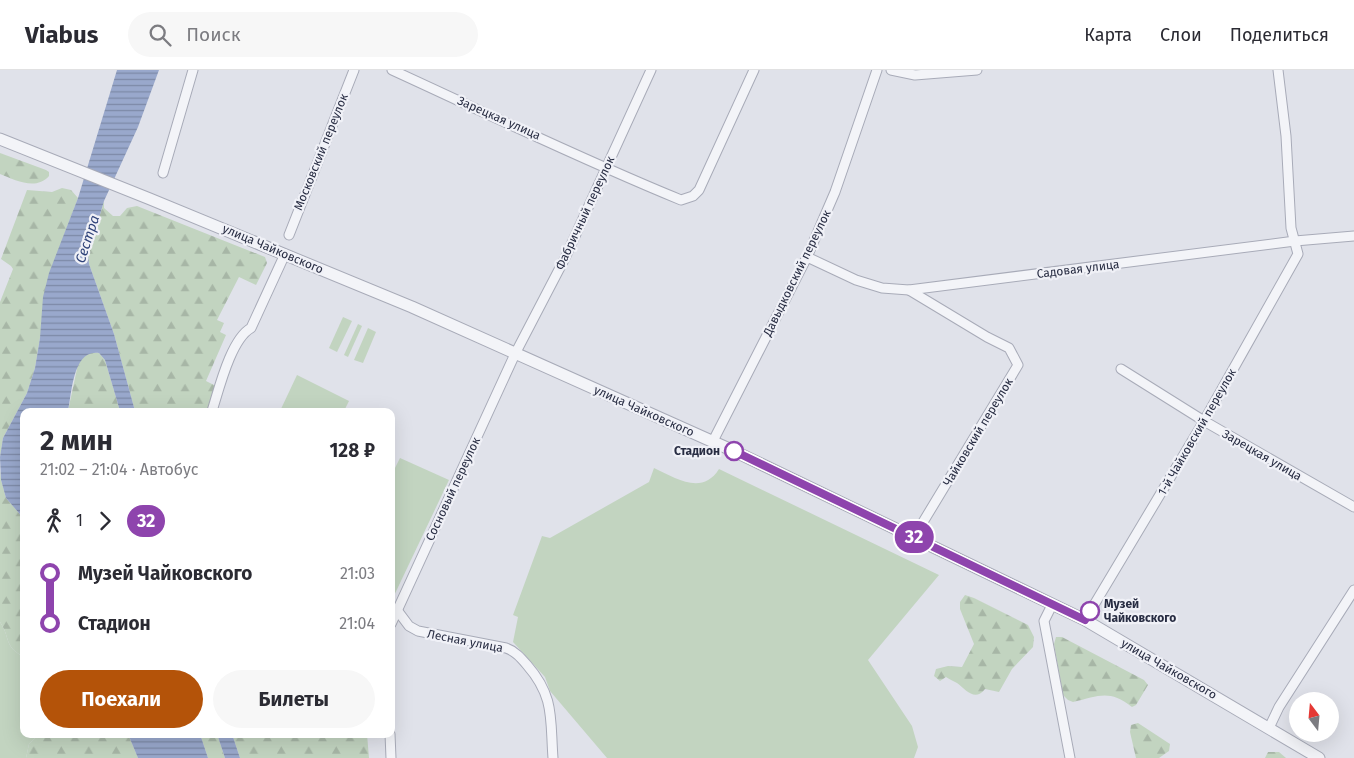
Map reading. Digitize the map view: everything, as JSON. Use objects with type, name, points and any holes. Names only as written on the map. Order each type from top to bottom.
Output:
[{"type":"street","points":[[163,173],[193,70]]},
{"type":"street","name":"Московский переулок","points":[[289,235],[354,70]]},
{"type":"street","name":"Зарецкая улица","points":[[392,70],[560,146],[605,169],[681,200],[693,196],[699,190],[754,70]]},
{"type":"street","name":"Фабричный переулок","points":[[515,354],[564,258],[651,70]]},
{"type":"street","name":"Давыдковский переулок","points":[[713,441],[807,257],[835,192],[877,70]]},
{"type":"street","points":[[891,70],[915,75],[977,70]]},
{"type":"street","name":"1-й Чайковский переулок","points":[[1085,620],[1204,421],[1298,254],[1291,228],[1286,136],[1278,70]]},
{"type":"street","name":"улица Чайковского","points":[[0,139],[412,307],[713,441],[1085,620],[1319,758]]},
{"type":"street","name":"Садовая улица","points":[[807,257],[856,280],[882,288],[909,290],[1295,241],[1354,236]]},
{"type":"street","points":[[213,408],[236,343],[244,332],[250,328],[285,254]]},
{"type":"street","name":"Чайковский переулок","points":[[909,290],[986,337],[1009,348],[1018,365],[914,537]]},
{"type":"street","name":"Сосновый переулок","points":[[395,616],[515,354]]},
{"type":"street","name":"Зарецкая улица","points":[[1121,369],[1204,421],[1354,507]]},
{"type":"street","points":[[1269,728],[1279,707],[1354,590]]},
{"type":"street","points":[[1052,605],[1044,621],[1070,758]]},
{"type":"street","name":"Лесная улица","points":[[398,610],[409,626],[418,631],[506,648],[519,656],[538,678],[546,693],[553,758]]},
{"type":"street","points":[[390,738],[391,758]]},
{"type":"green space","points":[[0,153],[46,170],[49,172],[49,176],[38,183],[32,184],[0,174]]},
{"type":"green space","points":[[62,188],[71,190],[78,198],[64,235],[40,338],[35,368],[27,393],[3,438],[0,457],[0,302],[13,269],[1,259],[27,190],[52,192]]},
{"type":"green space","points":[[104,201],[104,208],[113,216],[120,216],[127,208],[137,206],[265,257],[267,263],[256,285],[239,277],[217,320],[224,323],[220,332],[226,335],[206,381],[220,388],[213,408],[134,408],[114,334],[89,264],[88,254]]},
{"type":"green space","points":[[343,317],[352,321],[337,352],[329,348]]},
{"type":"green space","points":[[358,324],[362,326],[348,357],[344,355]]},
{"type":"green space","points":[[368,328],[376,332],[363,363],[354,360]]},
{"type":"green space","points":[[92,352],[99,353],[105,360],[119,408],[69,408],[78,364],[83,357]]},
{"type":"green space","points":[[297,375],[349,401],[346,408],[281,408]]},
{"type":"green space","points":[[400,458],[449,480],[395,594],[395,468]]},
{"type":"green space","points":[[654,468],[680,480],[697,483],[705,482],[719,469],[939,575],[868,660],[912,726],[918,747],[914,758],[607,758],[550,691],[545,677],[513,642],[518,617],[513,615],[542,536],[550,538],[649,482]]},
{"type":"green space","points":[[0,470],[6,498],[20,514],[20,655],[10,645],[0,622]]},
{"type":"green space","points":[[965,595],[1028,625],[1034,637],[1033,647],[1012,669],[999,692],[985,689],[978,695],[974,695],[946,677],[940,681],[934,676],[936,669],[948,666],[962,667],[974,644],[960,609],[960,602]]},
{"type":"green space","points":[[0,622],[10,645],[20,655],[20,738],[35,738],[29,744],[26,758],[0,758]]},
{"type":"green space","points":[[1056,637],[1062,637],[1144,680],[1148,685],[1136,705],[1132,707],[1124,701],[1110,696],[1097,696],[1073,702],[1068,700],[1063,695],[1054,644]]},
{"type":"green space","points":[[1138,723],[1170,744],[1169,751],[1159,758],[1136,758],[1130,732],[1131,725]]},
{"type":"green space","points":[[35,738],[130,738],[138,758],[26,758],[29,744]]},
{"type":"green space","points":[[201,738],[218,738],[225,758],[208,758]]},
{"type":"green space","points":[[233,738],[367,738],[369,758],[240,758]]},
{"type":"green space","points":[[1268,752],[1279,752],[1286,758],[1265,758]]},
{"type":"water","name":"Сестра","points":[[117,70],[159,70],[138,127],[104,201],[88,255],[89,264],[114,334],[134,408],[119,408],[105,360],[99,353],[90,354],[79,365],[75,373],[69,408],[20,408],[20,514],[6,498],[1,480],[0,457],[3,438],[27,393],[35,368],[40,338],[43,297],[49,273],[78,198]]},
{"type":"water","points":[[130,738],[201,738],[208,758],[138,758]]},
{"type":"water","points":[[218,738],[233,738],[240,758],[225,758]]},
{"type":"bus line","name":"32","points":[[734,451],[1085,620],[1090,611]]},
{"type":"place","name":"Стадион","points":[[734,451]]},
{"type":"place","name":"Музей Чайковского","points":[[1090,611]]}]
